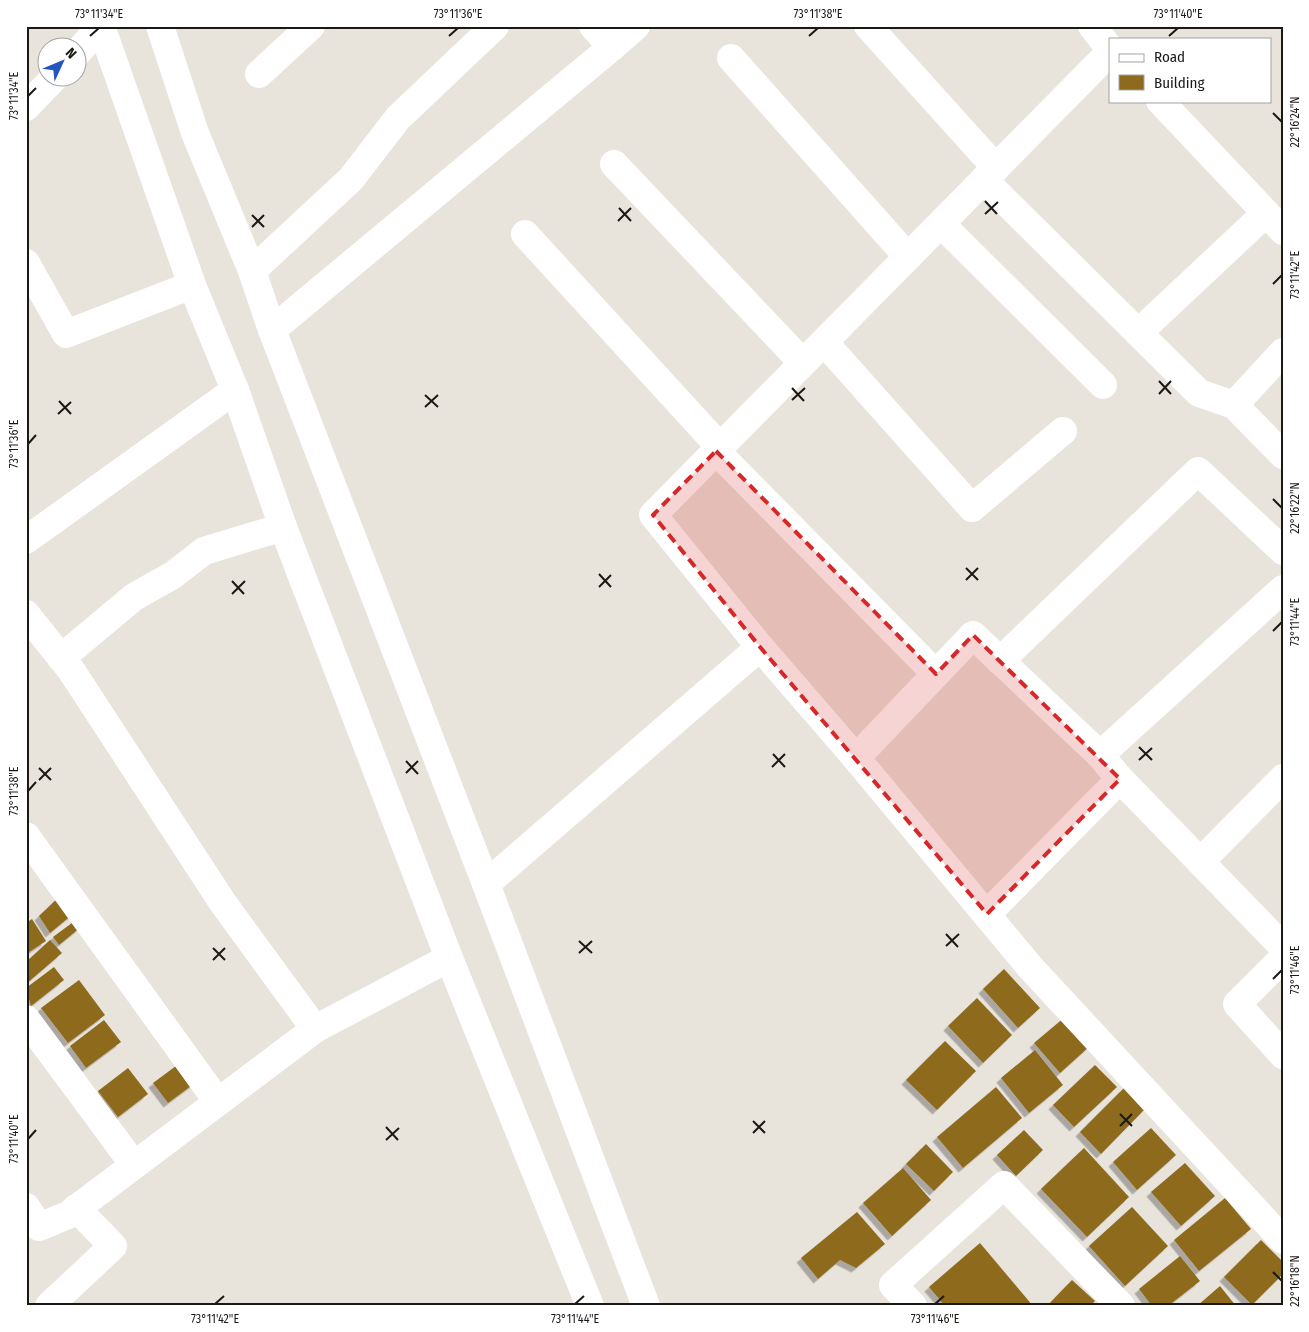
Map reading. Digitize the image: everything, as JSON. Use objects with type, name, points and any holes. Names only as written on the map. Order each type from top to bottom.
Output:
[{"type":"street","points":[[88,41],[101,26],[192,285],[235,390],[283,528],[449,958],[590,1306]]},
{"type":"street","points":[[160,26],[195,133],[252,271],[272,330],[486,884],[646,1306]]},
{"type":"street","points":[[259,74],[311,26]]},
{"type":"street","points":[[252,271],[351,179],[398,118],[495,26]]},
{"type":"street","points":[[592,26],[612,47]]},
{"type":"street","points":[[272,330],[636,26]]},
{"type":"street","points":[[868,26],[990,174],[1138,333],[1199,393],[1234,405],[1283,455]]},
{"type":"street","points":[[1092,26],[1109,49]]},
{"type":"street","points":[[1109,51],[653,515],[760,648],[856,758],[1030,967],[1283,1240]]},
{"type":"street","points":[[731,58],[908,257]]},
{"type":"street","points":[[26,107],[44,88]]},
{"type":"street","points":[[1138,333],[1274,222],[1161,102]]},
{"type":"street","points":[[614,164],[803,363]]},
{"type":"street","points":[[941,224],[1103,385]]},
{"type":"street","points":[[525,234],[718,449],[936,674]]},
{"type":"street","points":[[26,263],[66,334],[192,285]]},
{"type":"street","points":[[824,342],[972,508],[1063,431]]},
{"type":"street","points":[[1234,405],[1283,352]]},
{"type":"street","points":[[26,540],[235,390]]},
{"type":"street","points":[[1000,660],[1198,471],[1283,551]]},
{"type":"street","points":[[62,658],[134,597],[173,575],[204,551],[283,528]]},
{"type":"street","points":[[1100,756],[1283,588]]},
{"type":"street","points":[[26,614],[62,658],[223,903],[315,1029]]},
{"type":"street","points":[[856,758],[973,635],[1100,756],[1120,780],[1283,947]]},
{"type":"street","points":[[486,884],[760,648]]},
{"type":"street","points":[[1201,861],[1283,778]]},
{"type":"street","points":[[987,914],[1120,780]]},
{"type":"street","points":[[26,836],[218,1102]]},
{"type":"street","points":[[26,1207],[39,1226],[68,1214],[315,1029],[449,958]]},
{"type":"street","points":[[1283,958],[1237,1004],[1283,1055]]},
{"type":"street","points":[[26,1019],[134,1164]]},
{"type":"street","points":[[913,1306],[893,1285],[1004,1185],[1122,1306]]},
{"type":"street","points":[[49,1306],[112,1246],[76,1208]]},
{"type":"highlighted area","points":[[716,451],[936,674],[973,635],[1120,779],[987,914],[760,647],[653,515]]},
{"type":"building","points":[[60,896],[73,914],[50,933],[39,916]]},
{"type":"building","points":[[32,919],[46,941],[26,954],[26,923]]},
{"type":"building","points":[[76,920],[81,927],[59,945],[53,937]]},
{"type":"building","points":[[50,940],[62,953],[26,984],[26,962]]},
{"type":"building","points":[[54,967],[64,980],[31,1006],[26,988]]},
{"type":"building","points":[[1004,969],[1040,1008],[1018,1028],[983,989]]},
{"type":"building","points":[[79,980],[105,1015],[68,1043],[41,1008]]},
{"type":"building","points":[[977,998],[1012,1035],[983,1063],[948,1026]]},
{"type":"building","points":[[1065,1017],[1090,1046],[1060,1073],[1034,1043]]},
{"type":"building","points":[[104,1020],[121,1042],[86,1068],[70,1046]]},
{"type":"building","points":[[945,1041],[976,1071],[937,1110],[906,1080]]},
{"type":"building","points":[[1035,1050],[1063,1085],[1029,1113],[1001,1078]]},
{"type":"building","points":[[180,1063],[195,1083],[168,1103],[153,1083]]},
{"type":"building","points":[[1095,1065],[1117,1087],[1074,1127],[1053,1105]]},
{"type":"building","points":[[128,1068],[148,1094],[118,1117],[98,1091]]},
{"type":"building","points":[[996,1087],[1022,1118],[963,1168],[937,1137]]},
{"type":"building","points":[[1124,1088],[1145,1109],[1101,1154],[1080,1132]]},
{"type":"building","points":[[1151,1128],[1176,1155],[1137,1190],[1113,1162]]},
{"type":"building","points":[[1024,1130],[1043,1150],[1016,1176],[997,1155]]},
{"type":"building","points":[[926,1144],[953,1172],[934,1191],[906,1164]]},
{"type":"building","points":[[1084,1148],[1129,1197],[1087,1237],[1041,1189]]},
{"type":"building","points":[[1185,1163],[1215,1196],[1181,1226],[1151,1192]]},
{"type":"building","points":[[903,1168],[931,1200],[892,1236],[863,1203]]},
{"type":"building","points":[[1225,1198],[1251,1229],[1199,1271],[1174,1240]]},
{"type":"building","points":[[1132,1207],[1168,1246],[1125,1286],[1089,1246]]},
{"type":"building","points":[[857,1212],[885,1244],[856,1268],[840,1260],[818,1279],[801,1258]]},
{"type":"building","points":[[1261,1240],[1283,1262],[1283,1274],[1252,1305],[1224,1277]]},
{"type":"building","points":[[980,1243],[1033,1306],[945,1306],[929,1287]]},
{"type":"building","points":[[1180,1256],[1200,1281],[1168,1306],[1152,1306],[1139,1289]]},
{"type":"building","points":[[1072,1280],[1095,1301],[1090,1306],[1047,1306]]},
{"type":"building","points":[[1220,1286],[1236,1306],[1197,1306]]}]
